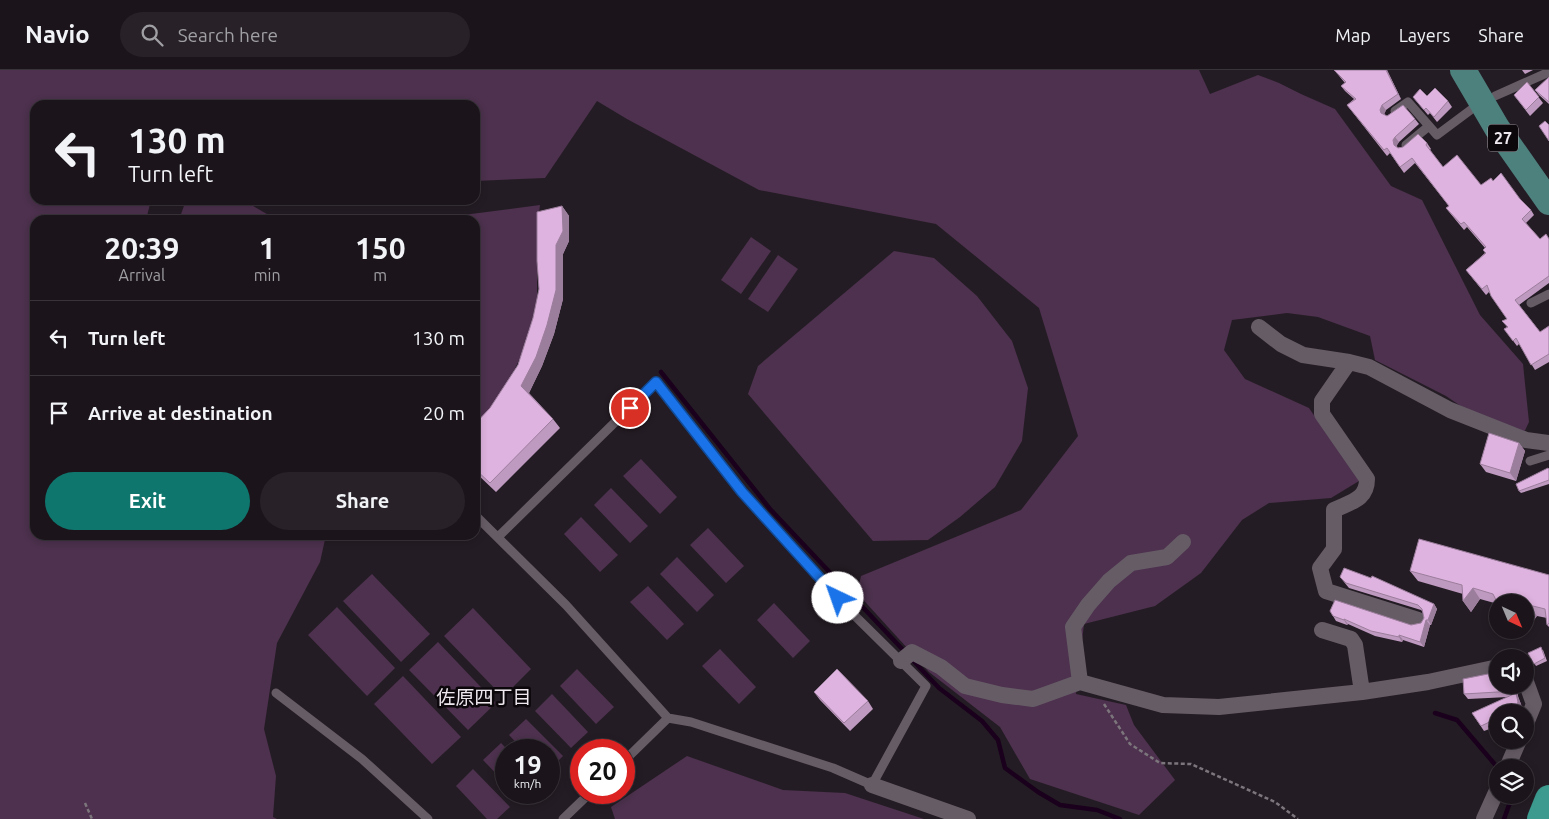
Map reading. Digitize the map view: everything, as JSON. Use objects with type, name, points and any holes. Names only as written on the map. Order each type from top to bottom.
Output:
[{"type":"highway","points":[[1541,819],[1549,799]]},
{"type":"main road","name":"27","points":[[1463,70],[1488,99],[1509,118],[1549,174]]},
{"type":"main road","name":"27","points":[[1481,70],[1497,128],[1549,202]]},
{"type":"street","points":[[1259,327],[1281,344],[1303,354],[1369,367],[1450,410],[1526,440],[1549,443]]},
{"type":"street","points":[[1349,362],[1322,401],[1322,414],[1367,479],[1367,489],[1361,497],[1334,510],[1334,549],[1320,568],[1326,591],[1418,620]]},
{"type":"street","points":[[1087,684],[1073,627],[1088,605],[1109,581],[1131,563],[1167,557],[1183,542]]},
{"type":"street","points":[[1322,630],[1351,639],[1355,645],[1362,692]]},
{"type":"street","points":[[901,662],[912,652],[941,667],[964,686],[1002,695],[1033,699],[1087,684],[1163,705],[1219,707],[1362,692],[1428,682],[1489,668]]},
{"type":"street","points":[[1534,692],[1542,703],[1534,714]]},
{"type":"street","points":[[872,785],[968,819]]},
{"type":"street","points":[[1484,819],[1491,804]]},
{"type":"lane","points":[[1390,115],[1408,102],[1437,135],[1488,99],[1549,72]]},
{"type":"lane","points":[[1403,147],[1429,126]]},
{"type":"lane","points":[[1531,303],[1549,294]]},
{"type":"lane","points":[[480,520],[566,606],[668,718],[691,722],[797,756],[833,768],[872,785],[926,686],[850,611],[742,492],[656,382],[498,537]]},
{"type":"lane","points":[[1530,461],[1549,455]]},
{"type":"lane","points":[[276,693],[362,759],[428,819]]},
{"type":"lane","points":[[635,750],[668,718]]},
{"type":"lane","points":[[564,819],[579,804]]},
{"type":"path","points":[[1087,684],[1130,744],[1160,763],[1191,764],[1275,802],[1298,819]]},
{"type":"path","points":[[85,803],[92,819]]},
{"type":"shaded area","points":[[0,70],[1199,70],[1210,94],[1258,75],[1335,109],[1391,186],[1422,200],[1480,315],[1523,364],[1529,422],[1518,445],[1446,396],[1375,360],[1370,336],[1318,317],[1287,313],[1232,320],[1224,350],[1245,379],[1309,408],[1359,481],[1331,498],[1269,503],[1242,520],[1201,573],[1155,606],[1084,624],[1076,694],[1126,705],[1134,725],[1175,780],[1139,815],[1030,779],[1000,727],[929,672],[857,593],[861,576],[1021,510],[1078,436],[1039,308],[936,224],[759,190],[597,101],[545,178],[480,181],[480,100],[30,100],[30,205],[150,205],[147,215],[30,215],[30,540],[325,540],[320,562],[277,643],[264,729],[276,776],[273,817],[277,819],[0,819]]},
{"type":"shaded area","points":[[184,205],[252,205],[268,215],[181,215]]},
{"type":"shaded area","points":[[540,205],[537,230],[537,302],[526,346],[504,391],[480,422],[480,215],[463,215]]},
{"type":"shaded area","points":[[751,237],[771,251],[741,294],[721,280]]},
{"type":"shaded area","points":[[894,251],[934,258],[977,296],[1012,341],[1028,388],[1022,441],[995,487],[960,517],[928,540],[873,541],[748,394],[758,366]]},
{"type":"shaded area","points":[[778,255],[798,269],[768,312],[748,299]]},
{"type":"shaded area","points":[[641,459],[677,497],[660,514],[623,476]]},
{"type":"shaded area","points":[[611,488],[648,526],[630,543],[594,505]]},
{"type":"shaded area","points":[[581,517],[618,555],[600,572],[564,534]]},
{"type":"shaded area","points":[[708,528],[744,566],[726,583],[690,545]]},
{"type":"shaded area","points":[[677,557],[714,595],[697,612],[660,574]]},
{"type":"shaded area","points":[[372,574],[430,634],[401,662],[343,601]]},
{"type":"shaded area","points":[[648,586],[684,624],[667,640],[630,602]]},
{"type":"shaded area","points":[[774,603],[810,641],[793,658],[757,620]]},
{"type":"shaded area","points":[[337,607],[395,668],[367,696],[308,635]]},
{"type":"shaded area","points":[[473,608],[531,669],[503,697],[444,636]]},
{"type":"shaded area","points":[[438,642],[496,703],[468,730],[409,670]]},
{"type":"shaded area","points":[[720,649],[756,687],[739,704],[702,666]]},
{"type":"shaded area","points":[[577,669],[614,707],[596,724],[560,686]]},
{"type":"shaded area","points":[[403,676],[461,737],[432,764],[374,704]]},
{"type":"shaded area","points":[[552,694],[588,732],[581,739],[570,739],[570,747],[535,711]]},
{"type":"shaded area","points":[[526,719],[546,739],[513,739],[509,735]]},
{"type":"shaded area","points":[[495,749],[495,773],[483,760]]},
{"type":"shaded area","points":[[687,756],[783,790],[845,793],[924,819],[615,819],[611,807],[615,804],[635,804],[635,791]]},
{"type":"shaded area","points":[[473,769],[495,792],[495,804],[507,804],[510,807],[497,819],[487,819],[456,786]]},
{"type":"building","points":[[1334,70],[1386,70],[1398,94],[1382,105],[1381,113],[1387,116],[1403,105],[1415,119],[1395,137],[1393,140],[1394,145],[1398,148],[1403,147],[1418,134],[1427,143],[1426,145],[1443,167],[1457,155],[1481,185],[1491,178],[1493,181],[1501,173],[1520,199],[1531,210],[1522,219],[1540,239],[1546,234],[1549,239],[1549,276],[1515,300],[1540,332],[1549,326],[1549,354],[1531,365],[1516,338],[1513,341],[1504,329],[1508,327],[1502,321],[1507,319],[1491,296],[1487,285],[1482,289],[1466,270],[1486,253],[1483,250],[1486,247],[1464,222],[1461,224],[1446,208],[1449,206],[1412,158],[1400,167],[1387,148],[1384,150],[1347,105],[1356,99],[1341,86],[1346,82]]},
{"type":"building","points":[[1549,77],[1549,102],[1535,90]]},
{"type":"building","points":[[1527,82],[1539,97],[1526,110],[1514,95]]},
{"type":"building","points":[[1435,88],[1448,101],[1434,117],[1426,108],[1424,110],[1413,97],[1420,89],[1427,96]]},
{"type":"building","points":[[1545,121],[1549,125],[1549,141],[1539,126]]},
{"type":"building","points":[[562,206],[563,231],[556,245],[556,290],[547,325],[536,357],[521,386],[553,419],[490,483],[480,474],[480,419],[490,408],[518,365],[533,318],[539,289],[537,212]]},
{"type":"building","points":[[1489,433],[1519,443],[1510,473],[1480,464]]},
{"type":"building","points":[[1548,468],[1549,480],[1519,491],[1516,484]]},
{"type":"building","points":[[1419,539],[1549,575],[1549,623],[1547,625],[1545,609],[1534,606],[1534,594],[1493,594],[1473,588],[1463,601],[1462,585],[1410,571]]},
{"type":"building","points":[[1344,568],[1371,578],[1372,576],[1434,604],[1428,620],[1426,620],[1420,642],[1399,635],[1399,637],[1371,631],[1333,616],[1330,611],[1335,600],[1411,625],[1421,623],[1424,618],[1422,609],[1418,605],[1346,583],[1340,577]]},
{"type":"building","points":[[1541,647],[1545,658],[1534,664],[1534,650]]},
{"type":"building","points":[[837,669],[868,701],[844,723],[814,692]]},
{"type":"building","points":[[1489,674],[1489,692],[1464,694],[1463,679]]},
{"type":"building","points":[[1514,694],[1516,694],[1517,704],[1492,704]]},
{"type":"building","points":[[1489,705],[1489,722],[1481,726],[1472,713]]},
{"type":"waterway","points":[[661,372],[770,509],[939,688],[982,721],[998,740],[1005,768],[1060,805],[1097,810],[1120,819]]},
{"type":"waterway","points":[[1435,713],[1457,720],[1490,759]]},
{"type":"waterway","points":[[1504,819],[1510,804]]},
{"type":"district","name":"佐原四丁目","points":[[484,697]]},
{"type":"route","points":[[630,408],[656,382],[742,492],[838,598]]}]
